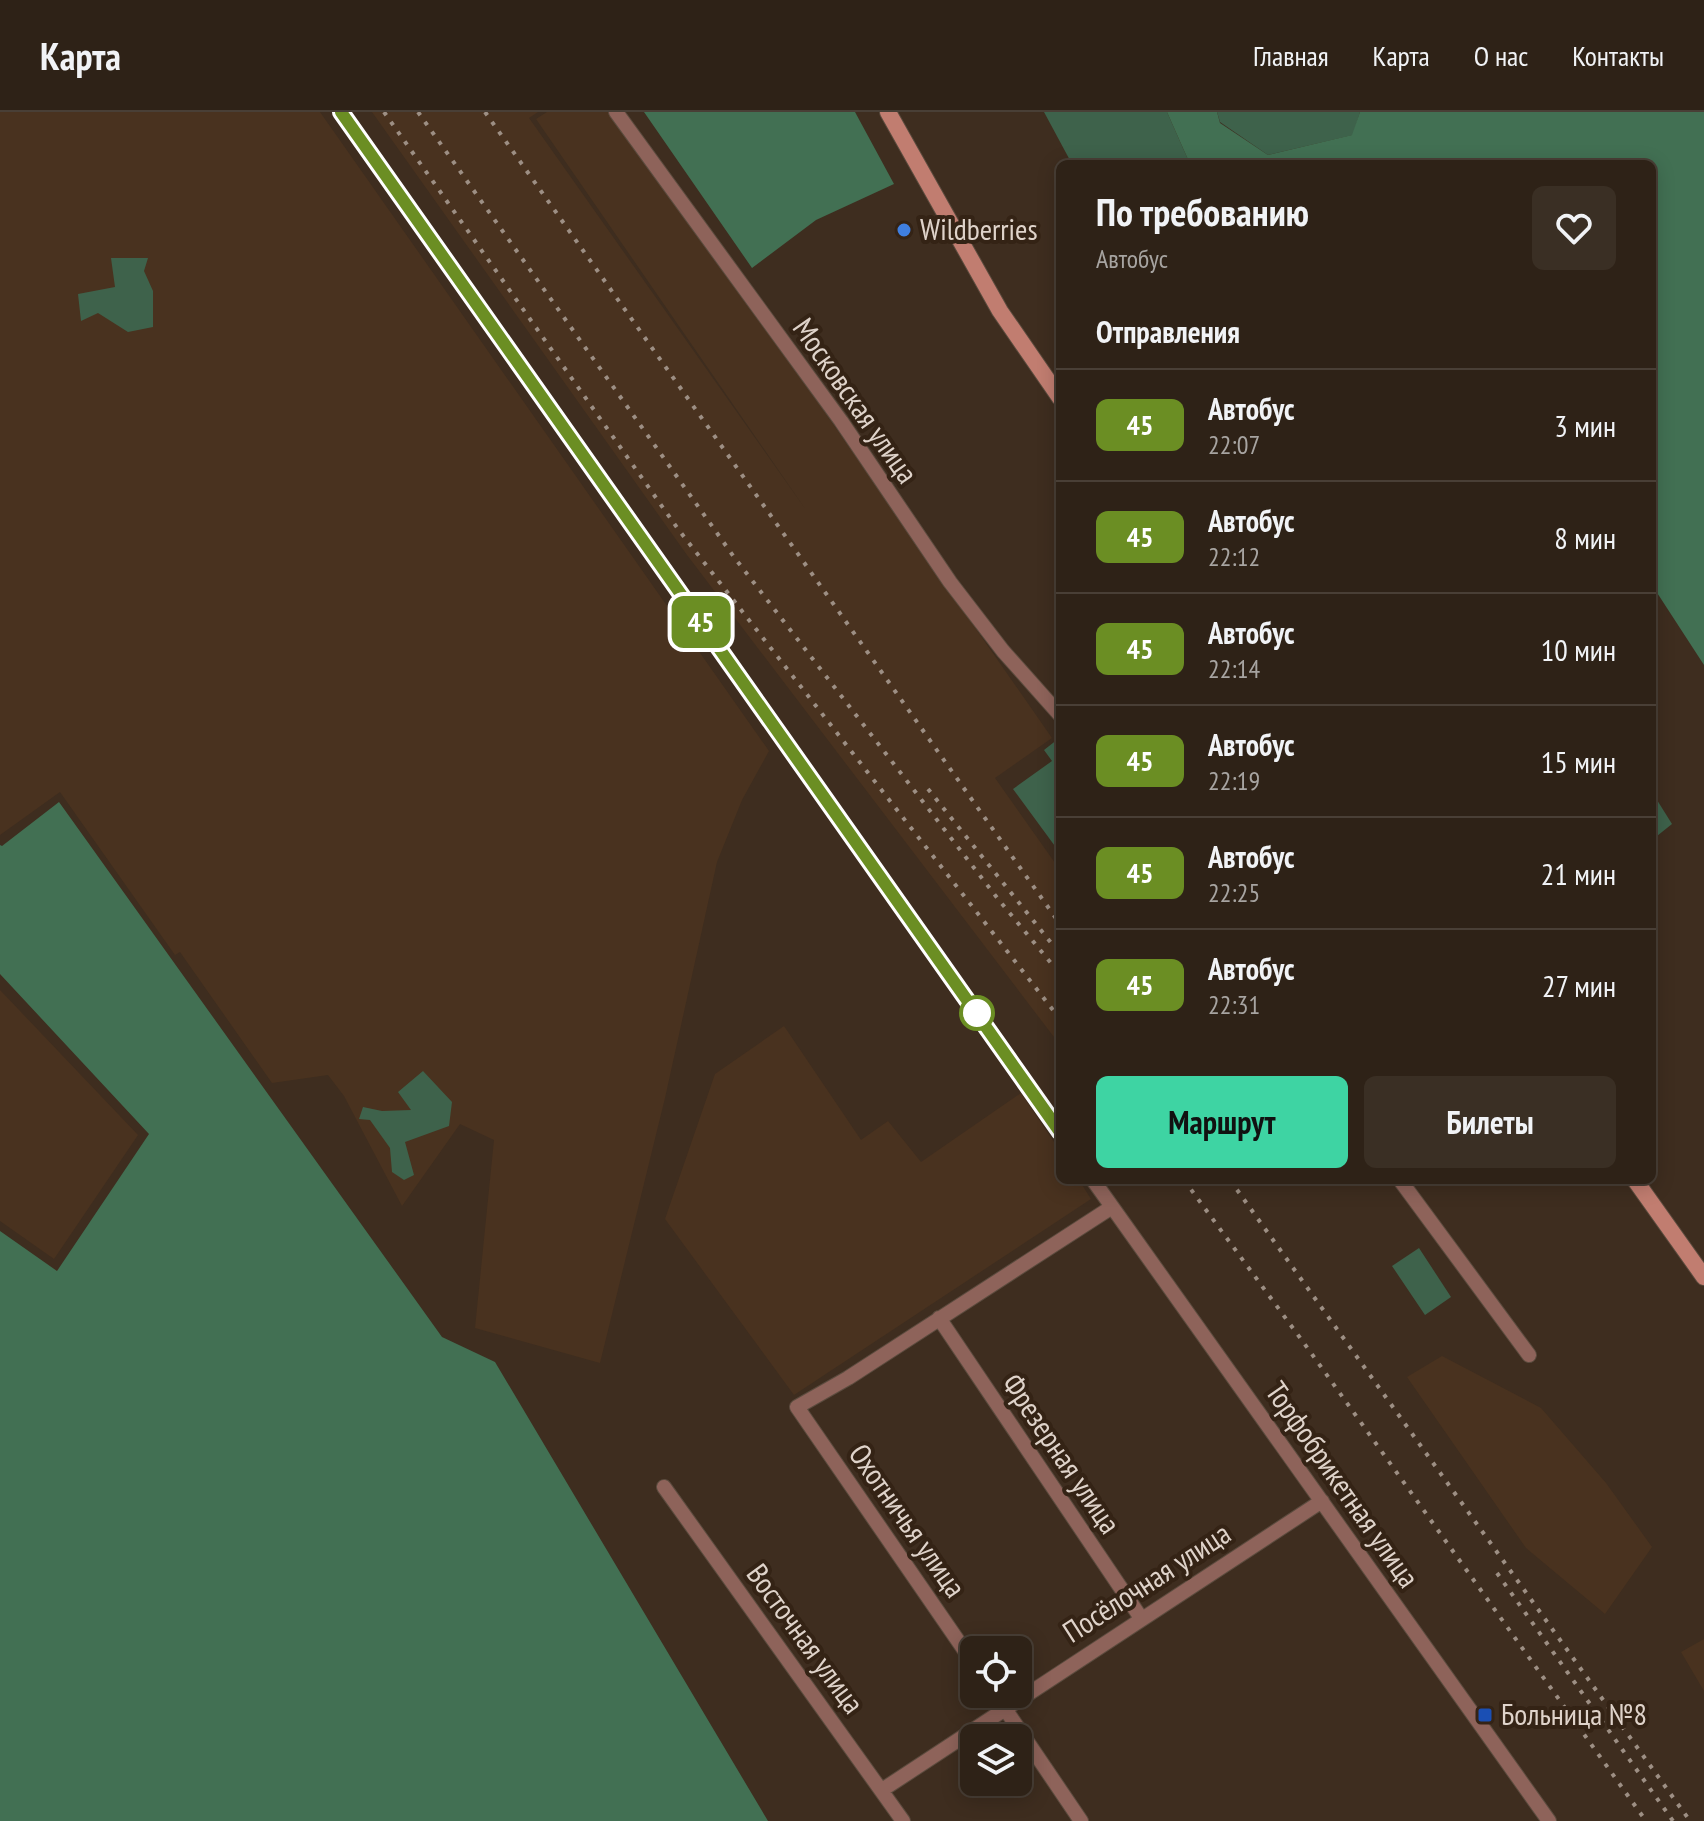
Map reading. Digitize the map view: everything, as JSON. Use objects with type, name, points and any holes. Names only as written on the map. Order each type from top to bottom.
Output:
[{"type":"street","points":[[341,112],[1056,1126]]},
{"type":"street","name":"Московская улица","points":[[616,112],[841,421],[950,582],[1003,651],[1056,711]]},
{"type":"street","points":[[888,112],[1000,311],[1056,392]]},
{"type":"street","name":"Торфобрикетная улица","points":[[1096,1184],[1549,1821]]},
{"type":"street","points":[[1403,1184],[1529,1355]]},
{"type":"street","points":[[1638,1184],[1704,1277]]},
{"type":"street","points":[[939,1318],[1112,1207]]},
{"type":"street","name":"Охотничья улица","points":[[939,1318],[848,1378],[797,1407],[960,1644]]},
{"type":"street","name":"Фрезерная улица","points":[[939,1318],[1141,1618]]},
{"type":"street","name":"Восточная улица","points":[[664,1487],[903,1821]]},
{"type":"street","name":"Посёлочная улица","points":[[1032,1690],[1322,1501]]},
{"type":"street","points":[[1004,1708],[1081,1821]]},
{"type":"street","name":"Посёлочная улица","points":[[882,1790],[1004,1708]]},
{"type":"shaded area","points":[[0,112],[320,112],[769,751],[742,800],[717,862],[665,1098],[600,1363],[475,1328],[494,1140],[460,1124],[402,1206],[344,1096],[328,1075],[272,1083],[180,952],[175,955],[60,792],[0,835]]},
{"type":"shaded area","points":[[372,112],[538,112],[529,118],[806,510],[536,119],[547,112],[610,112],[771,335],[1052,738],[995,778],[1056,864],[1056,1040],[687,555]]},
{"type":"shaded area","points":[[0,990],[138,1135],[54,1259],[0,1221]]},
{"type":"shaded area","points":[[784,1026],[861,1140],[888,1121],[921,1162],[1021,1093],[1056,1145],[1056,1184],[1082,1184],[1091,1199],[794,1395],[665,1219],[715,1074]]},
{"type":"shaded area","points":[[1442,1356],[1541,1408],[1606,1483],[1652,1547],[1605,1614],[1526,1548],[1407,1377]]},
{"type":"shaded area","points":[[1704,1639],[1704,1691],[1681,1652]]},
{"type":"green space","points":[[644,112],[855,112],[894,184],[816,220],[752,268]]},
{"type":"green space","points":[[1044,112],[1167,112],[1188,160],[1070,160]]},
{"type":"green space","points":[[1167,112],[1217,112],[1220,123],[1268,155],[1352,135],[1360,112],[1704,112],[1704,665],[1656,591],[1656,160],[1188,160]]},
{"type":"green space","points":[[1217,112],[1360,112],[1353,135],[1268,155],[1220,122]]},
{"type":"green space","points":[[111,258],[148,258],[144,271],[153,291],[153,327],[128,332],[98,313],[81,321],[78,294],[115,287]]},
{"type":"green space","points":[[1056,741],[1056,848],[1013,789],[1052,761],[1044,750]]},
{"type":"green space","points":[[1656,798],[1672,824],[1656,837]]},
{"type":"green space","points":[[59,802],[442,1337],[495,1362],[768,1821],[0,1821],[0,1231],[57,1271],[149,1134],[0,974],[0,845]]},
{"type":"green space","points":[[423,1071],[452,1102],[449,1126],[405,1142],[414,1175],[404,1180],[392,1172],[390,1148],[370,1120],[359,1119],[363,1107],[382,1111],[411,1110],[398,1092]]},
{"type":"green space","points":[[1419,1248],[1451,1297],[1425,1315],[1392,1266]]},
{"type":"railway","points":[[384,112],[678,529],[1056,1014]]},
{"type":"railway","points":[[418,112],[734,557],[998,899],[1056,969]]},
{"type":"railway","points":[[485,112],[1056,918]]},
{"type":"railway","points":[[928,789],[1056,949]]},
{"type":"railway","points":[[1187,1184],[1646,1821]]},
{"type":"railway","points":[[1233,1184],[1690,1821]]},
{"type":"railway","points":[[1497,1573],[1673,1821]]},
{"type":"bus line","name":"45","points":[[341,112],[1056,1126]]},
{"type":"place","name":"Wildberries","points":[[904,230]]},
{"type":"place","name":"Больница №8","points":[[1485,1715]]}]
